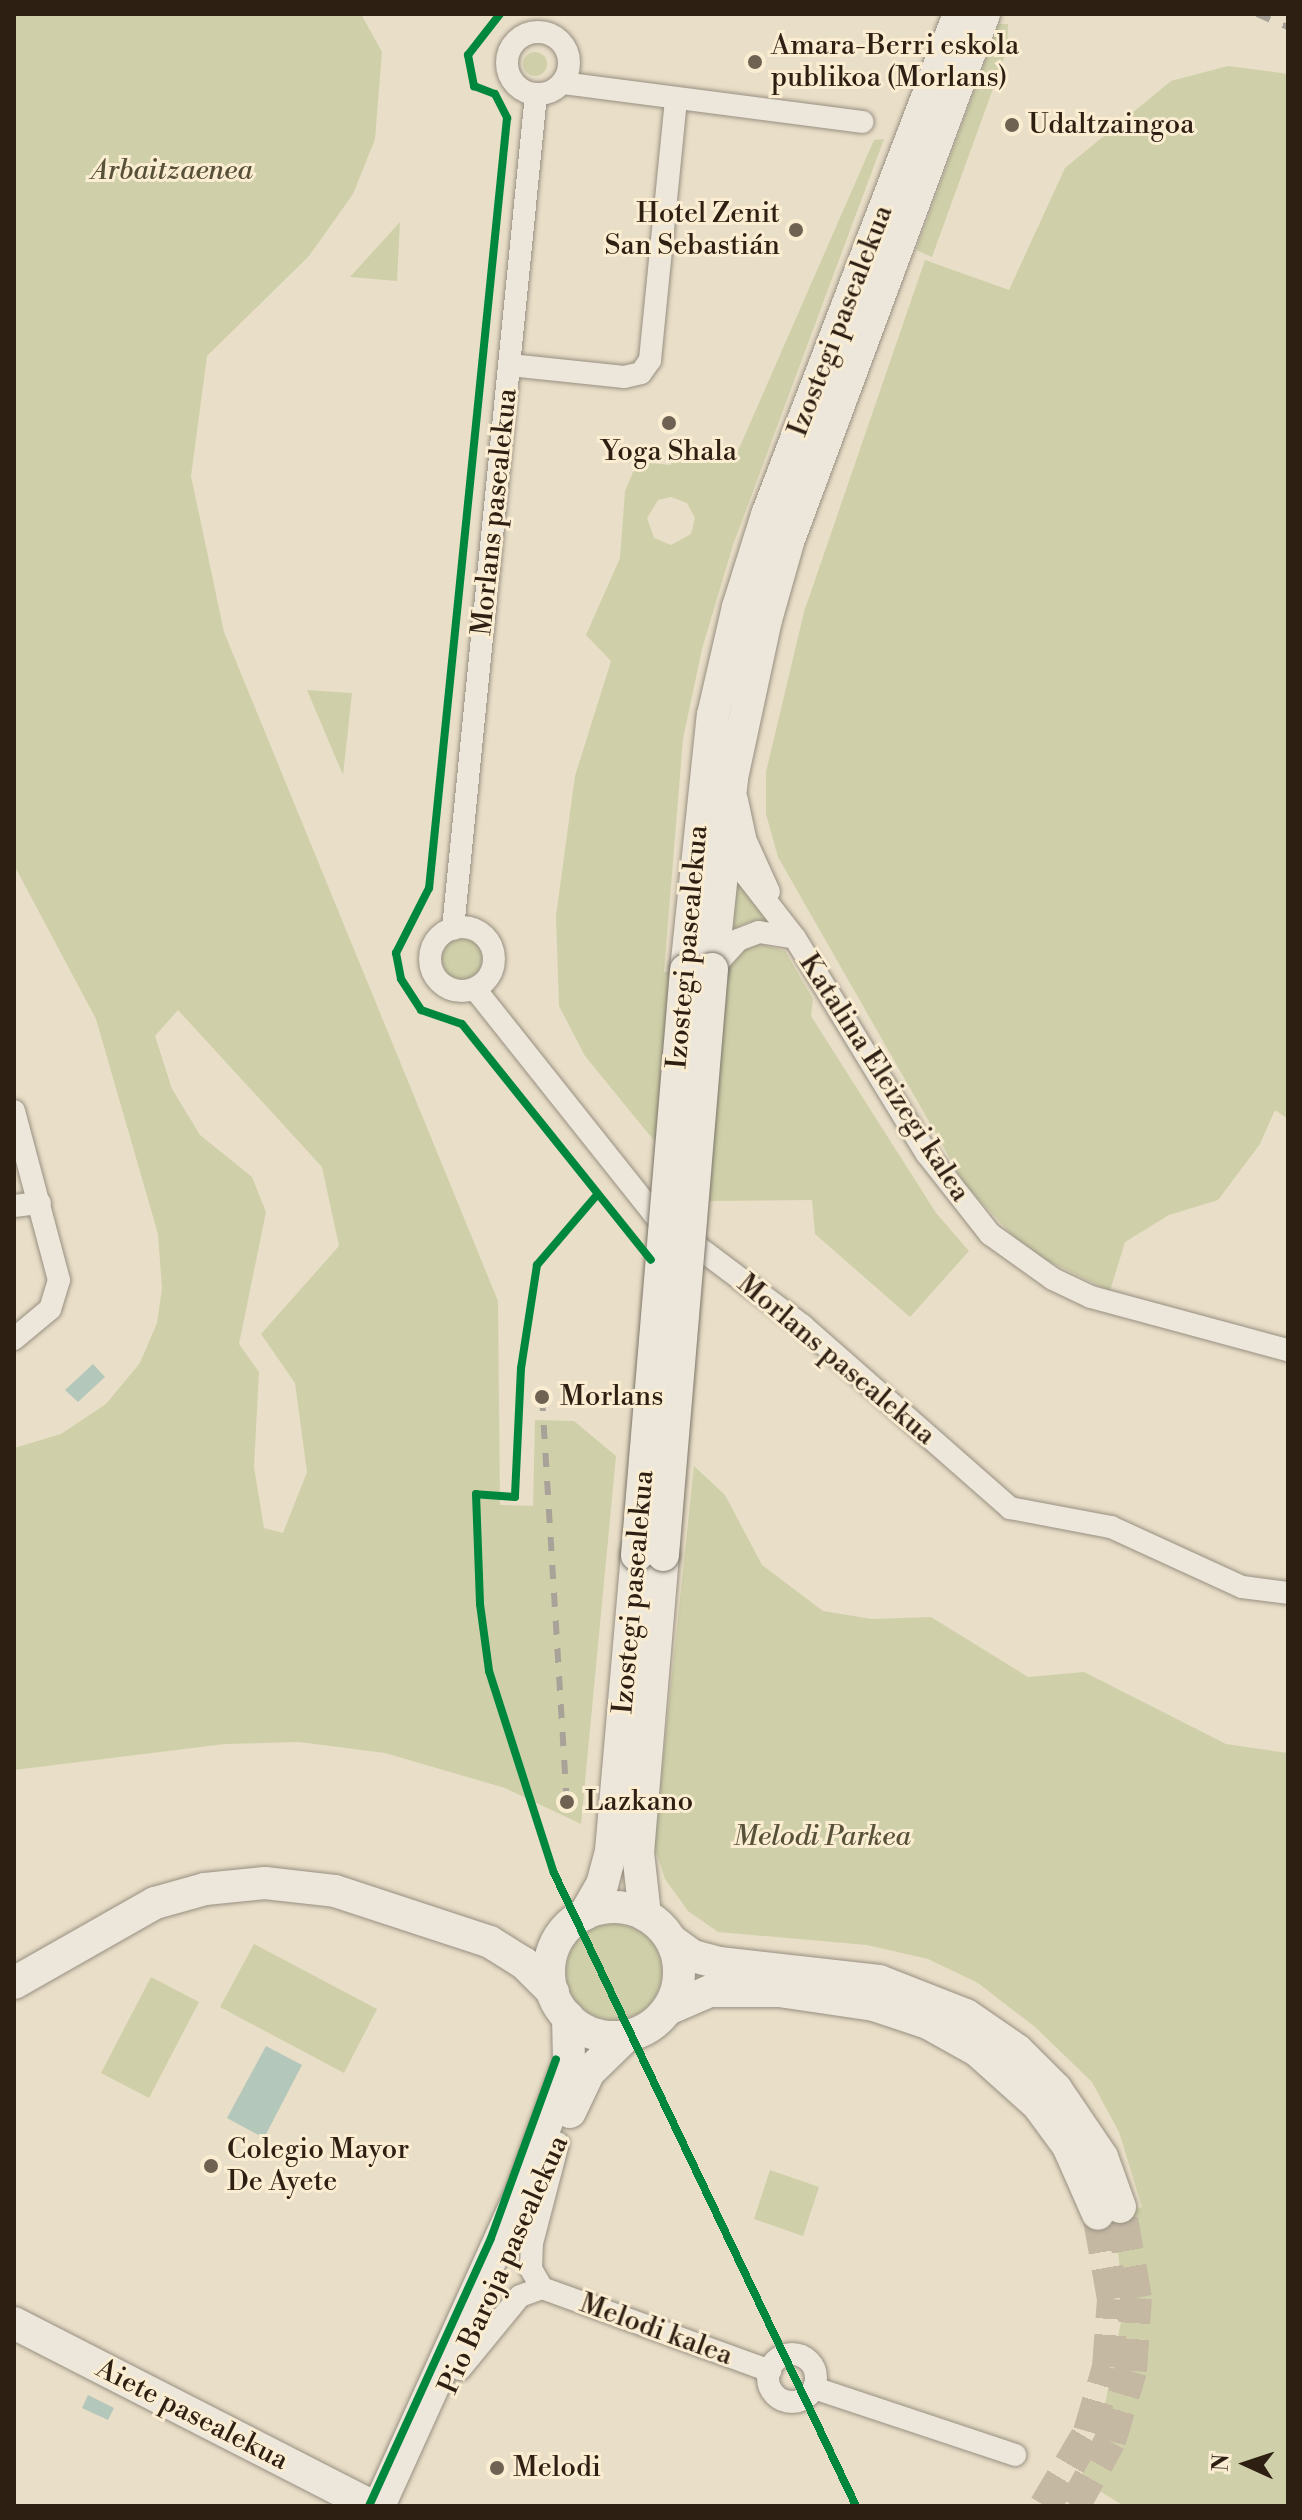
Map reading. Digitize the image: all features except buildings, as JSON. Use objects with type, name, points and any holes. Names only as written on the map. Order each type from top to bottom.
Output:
[{"type":"main road","name":"Izostegi pasealekua","points":[[645,1915],[638,1853],[650,1555],[699,970],[713,715],[738,607],[767,515],[959,14]]},
{"type":"main road","name":"Izostegi pasealekua","points":[[699,970],[723,849],[746,698],[788,542],[984,14]]},
{"type":"main road","name":"Izostegi pasealekua","points":[[585,1914],[602,1885],[611,1851],[650,1555]]},
{"type":"main road","points":[[14,1983],[136,1910],[182,1893],[237,1884],[335,1891],[490,1942],[524,1963],[560,2005],[594,2034],[626,2036],[650,2027],[668,2009],[710,1991],[779,1991],[874,2005],[928,2023],[978,2051],[1038,2105],[1109,2210],[1102,2157],[1056,2089],[1017,2050],[966,2015],[879,1981],[705,1961],[672,1941],[645,1915],[615,1907],[585,1914],[560,1937],[550,1964],[560,2005]]},
{"type":"main road","points":[[490,1942],[525,1944],[560,1937]]},
{"type":"main road","points":[[668,2009],[679,1969],[672,1941]]},
{"type":"main road","name":"Pio Baroja pasealekua","points":[[368,2503],[519,2198],[569,2061],[560,2005]]},
{"type":"main road","name":"Pio Baroja pasealekua","points":[[396,2506],[460,2369],[589,2072],[626,2036]]},
{"type":"main road","name":"Aiete pasealekua","points":[[14,2323],[368,2503]]},
{"type":"street","points":[[563,83],[567,53],[547,23],[514,42],[506,59],[517,87],[536,95],[563,83],[676,101],[862,122]]},
{"type":"street","name":"Morlans pasealekua","points":[[453,929],[536,95]]},
{"type":"street","points":[[510,365],[624,377],[641,373],[650,360],[676,101]]},
{"type":"street","name":"Katalina Eleizegi kalea","points":[[713,715],[713,819],[723,849],[795,938],[927,1154],[990,1234],[1053,1279],[1091,1297],[1288,1350]]},
{"type":"street","points":[[732,778],[745,839],[795,938]]},
{"type":"street","points":[[453,929],[472,929],[489,943],[490,975],[475,989],[449,990],[430,966],[434,944],[453,929]]},
{"type":"street","points":[[699,970],[738,940],[759,932],[795,938]]},
{"type":"street","name":"Morlans pasealekua","points":[[475,989],[642,1202],[709,1258],[803,1326],[1010,1508],[1111,1527],[1242,1587],[1288,1593]]},
{"type":"street","points":[[14,1111],[59,1280],[50,1309],[14,1339]]},
{"type":"street","points":[[14,1206],[40,1203]]},
{"type":"street","points":[[460,2369],[520,2296],[542,2288],[531,2269],[532,2243],[558,2143]]},
{"type":"street","name":"Melodi kalea","points":[[542,2288],[770,2371]]},
{"type":"street","points":[[798,2355],[814,2370],[814,2388],[802,2400],[782,2400],[770,2387],[770,2371],[779,2358],[798,2355]]},
{"type":"street","points":[[814,2388],[1015,2455]]},
{"type":"green space","name":"Arbaitzaenea","points":[[14,14],[361,14],[382,52],[375,139],[353,194],[309,256],[207,356],[191,476],[224,632],[498,1301],[500,1505],[533,1506],[535,1420],[574,1421],[616,1456],[581,1824],[505,1788],[385,1753],[299,1742],[225,1744],[14,1770],[14,1448],[61,1434],[106,1404],[140,1363],[157,1323],[162,1288],[158,1234],[96,1019],[14,865]],"holes":[[[178,1010],[322,1167],[339,1246],[261,1334],[295,1383],[307,1472],[283,1533],[264,1528],[254,1467],[259,1372],[239,1344],[266,1212],[252,1177],[200,1135],[172,1089],[155,1036]]]},
{"type":"green space","points":[[999,24],[1008,24],[1007,50],[932,257],[916,250]]},
{"type":"green space","points":[[535,52],[546,59],[547,64],[540,75],[535,76],[524,69],[523,64],[530,53]]},
{"type":"green space","points":[[1228,66],[1288,74],[1288,1119],[1275,1110],[1260,1144],[1218,1200],[1169,1215],[1125,1242],[1110,1291],[1046,1260],[1012,1235],[964,1183],[778,857],[766,814],[766,772],[804,612],[925,260],[1009,290],[1065,168],[1171,81]]},
{"type":"green space","points":[[884,139],[733,545],[702,649],[683,739],[664,972],[725,972],[745,949],[760,944],[785,951],[813,999],[811,1016],[936,1213],[969,1251],[910,1317],[815,1234],[812,1200],[710,1201],[647,1132],[585,1056],[559,1006],[556,916],[575,776],[611,661],[586,635],[620,558],[625,491],[633,472],[649,463],[671,465],[673,453],[734,460],[874,140]],"holes":[[[671,497],[687,503],[695,518],[691,534],[671,545],[654,538],[647,518],[658,500]]]},
{"type":"green space","points":[[400,222],[397,281],[350,277]]},
{"type":"green space","points":[[307,690],[352,693],[343,775]]},
{"type":"green space","points":[[737,876],[772,922],[749,922],[731,930]]},
{"type":"green space","points":[[462,939],[476,945],[482,959],[476,973],[462,979],[448,973],[442,959],[448,945]]},
{"type":"green space","name":"Melodi Parkea","points":[[694,1466],[725,1495],[762,1565],[823,1611],[872,1619],[931,1617],[1028,1677],[1084,1672],[1226,1744],[1288,1753],[1288,2506],[1124,2506],[1080,2479],[1102,2420],[1124,2306],[1114,2215],[1142,2207],[1119,2132],[1092,2082],[1035,2027],[978,1983],[928,1959],[867,1945],[718,1932],[688,1911],[665,1879],[654,1845]]},
{"type":"green space","points":[[614,1924],[632,1928],[648,1938],[658,1954],[662,1972],[658,1990],[648,2006],[632,2016],[614,2020],[596,2016],[580,2006],[570,1990],[566,1972],[570,1954],[580,1938],[596,1928]]},
{"type":"green space","points":[[254,1944],[377,2009],[344,2073],[220,2007]]},
{"type":"green space","points":[[151,1977],[199,2002],[149,2098],[101,2073]]},
{"type":"green space","points":[[770,2170],[819,2187],[803,2236],[754,2219]]},
{"type":"shaded area","points":[[93,1364],[105,1377],[78,1402],[65,1390]]},
{"type":"shaded area","points":[[266,2046],[302,2065],[264,2138],[227,2118]]},
{"type":"shaded area","points":[[88,2395],[114,2408],[108,2420],[82,2408]]},
{"type":"tunnel","points":[[1074,2506],[1110,2441],[1131,2371],[1136,2298],[1120,2207]]},
{"type":"tunnel","points":[[1045,2506],[1089,2432],[1108,2367],[1113,2299],[1098,2214]]},
{"type":"railway","points":[[1257,14],[1288,27]]},
{"type":"railway","points":[[542,1397],[567,1802]]},
{"type":"cycle path","points":[[500,14],[468,55],[474,86],[495,94],[507,118],[429,888],[396,953],[401,979],[421,1010],[462,1024],[651,1260]]},
{"type":"cycle path","points":[[596,1196],[537,1265],[521,1368],[515,1497],[476,1494],[480,1604],[489,1671],[554,1873],[856,2506]]},
{"type":"cycle path","points":[[369,2506],[491,2238],[556,2059]]},
{"type":"place","name":"Amara-Berri eskola publikoa (Morlans)","points":[[755,62]]},
{"type":"place","name":"Udaltzaingoa","points":[[1012,125]]},
{"type":"place","name":"Hotel Zenit San Sebastián","points":[[796,230]]},
{"type":"place","name":"Yoga Shala","points":[[669,423]]},
{"type":"place","name":"Morlans","points":[[542,1397]]},
{"type":"place","name":"Lazkano","points":[[567,1802]]},
{"type":"place","name":"Colegio Mayor De Ayete","points":[[211,2166]]},
{"type":"place","name":"Melodi","points":[[497,2468]]}]
